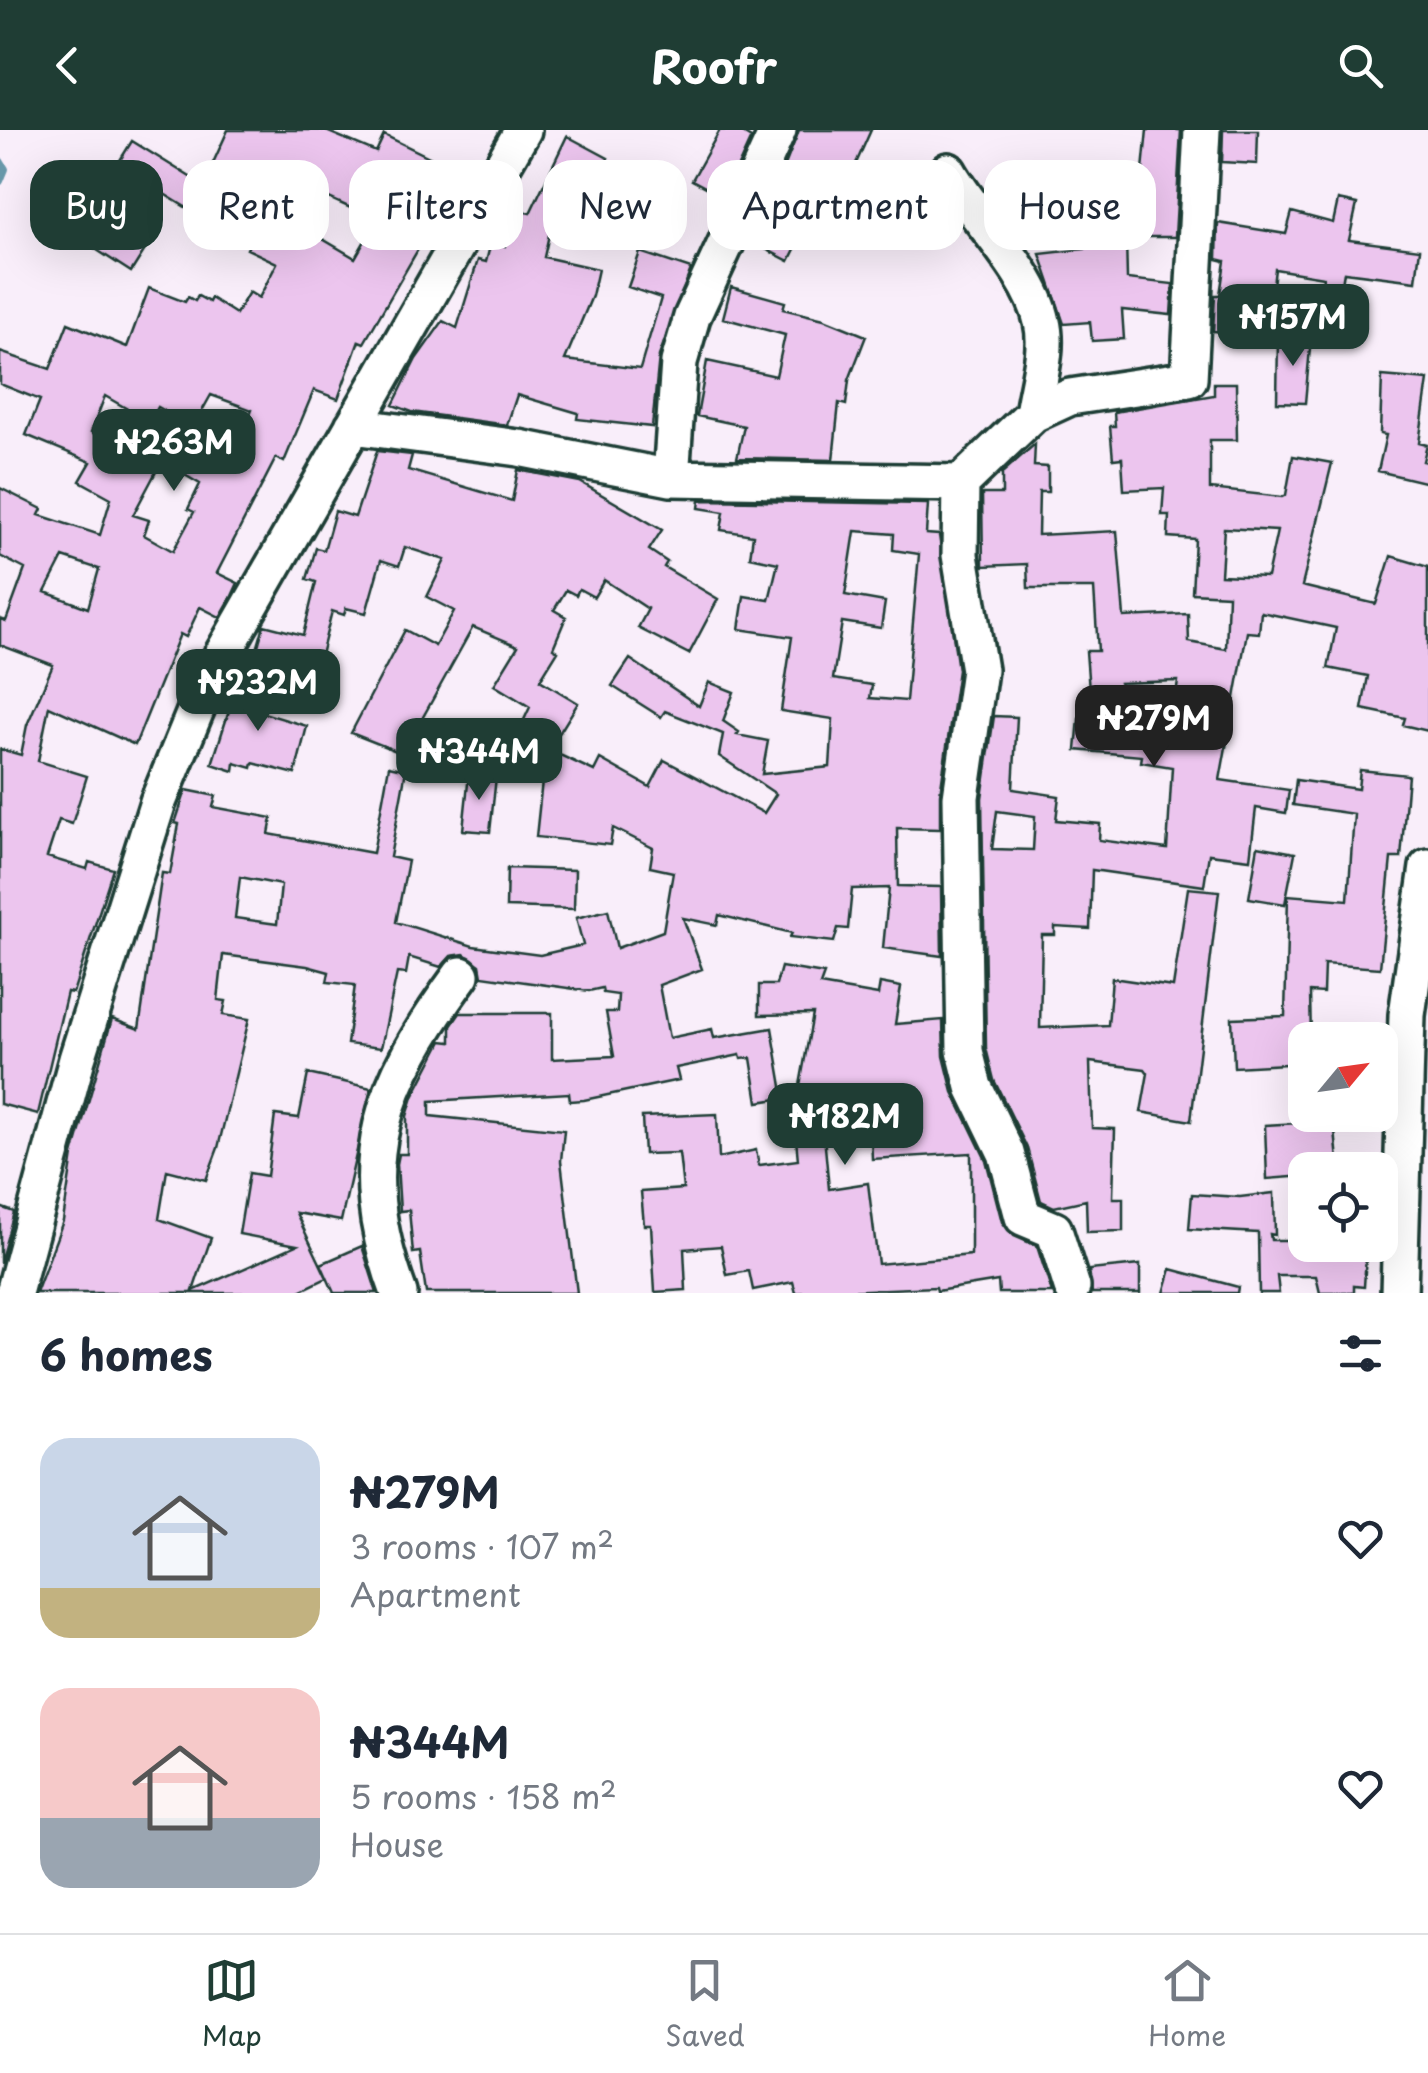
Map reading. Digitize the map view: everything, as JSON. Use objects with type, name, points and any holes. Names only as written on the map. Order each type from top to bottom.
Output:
[{"type":"street","points":[[14,1293],[77,1060],[158,802],[209,678],[523,130]]},
{"type":"street","points":[[671,478],[679,362],[692,317],[778,130]]},
{"type":"street","points":[[1072,1286],[1054,1230],[1023,1217],[1006,1153],[974,1087],[965,1051],[961,797],[979,670],[960,554],[962,483],[1032,414],[1070,397],[1189,379],[1202,130]]},
{"type":"street","points":[[964,200],[1000,245],[1042,321],[1032,414]]},
{"type":"street","points":[[353,426],[520,448],[671,478],[962,483]]},
{"type":"street","points":[[1399,1293],[1407,1015],[1428,867]]},
{"type":"street","points":[[399,1293],[375,1215],[375,1140],[400,1073],[429,1018],[461,975]]},
{"type":"building","points":[[228,130],[324,130],[376,152],[384,135],[435,160],[349,160],[349,207],[329,198],[329,160],[214,160]]},
{"type":"building","points":[[720,130],[738,130],[751,138],[741,160],[707,160],[707,188],[692,180]]},
{"type":"building","points":[[799,130],[871,130],[858,160],[787,160]]},
{"type":"building","points":[[1147,130],[1181,130],[1175,237],[1156,237],[1156,160],[1144,160]]},
{"type":"building","points":[[1223,130],[1258,130],[1257,164],[1222,162]]},
{"type":"building","points":[[567,136],[608,158],[607,160],[555,160]]},
{"type":"building","points":[[132,141],[163,160],[120,160]]},
{"type":"building","points":[[163,160],[183,173],[183,206],[163,193]]},
{"type":"building","points":[[543,186],[544,257],[598,269],[592,296],[565,360],[640,369],[661,298],[628,287],[640,252],[691,269],[659,356],[652,427],[577,419],[578,413],[517,395],[507,425],[412,412],[393,405],[416,359],[443,321],[457,328],[478,260],[486,262],[489,250],[523,250],[523,211],[530,213]]},
{"type":"building","points":[[1338,200],[1357,204],[1349,240],[1420,249],[1416,281],[1344,272],[1341,291],[1321,288],[1323,277],[1275,269],[1267,334],[1213,331],[1215,295],[1220,295],[1225,261],[1217,259],[1218,223],[1286,234],[1292,212],[1333,223]]},
{"type":"building","points":[[329,243],[355,258],[360,250],[418,250],[364,343],[359,341],[338,399],[314,390],[284,462],[276,458],[217,573],[238,583],[232,596],[220,617],[200,607],[186,637],[180,634],[135,745],[49,706],[38,761],[87,776],[72,824],[59,820],[47,857],[87,869],[89,862],[113,869],[73,993],[67,992],[38,1114],[0,1104],[0,749],[21,755],[27,725],[53,665],[0,645],[0,619],[6,621],[25,569],[0,556],[0,488],[42,509],[39,515],[100,535],[111,498],[80,481],[91,462],[26,435],[40,400],[0,384],[0,352],[50,369],[68,323],[127,347],[149,288],[185,302],[188,297],[195,301],[198,296],[209,302],[211,298],[236,314],[249,292],[259,298],[277,263],[249,250],[329,250]],"holes":[[[211,395],[252,410],[234,455],[192,434],[173,468],[200,484],[188,509],[194,512],[173,551],[144,535],[149,520],[133,515],[158,468],[91,432],[105,396],[150,422],[158,407],[193,427]],[[63,557],[99,569],[88,608],[45,592]]]},
{"type":"building","points":[[97,250],[145,250],[131,272]]},
{"type":"building","points":[[768,250],[794,250],[789,261]]},
{"type":"building","points":[[1126,250],[1127,279],[1173,284],[1171,315],[1122,310],[1124,339],[1092,341],[1090,322],[1064,324],[1040,254]]},
{"type":"building","points":[[731,287],[785,302],[783,309],[824,319],[866,336],[849,380],[846,405],[839,403],[833,460],[737,458],[744,426],[697,416],[707,361],[776,376],[785,335],[723,318]]},
{"type":"building","points":[[1278,336],[1311,337],[1305,403],[1277,402]]},
{"type":"building","points":[[1382,376],[1428,380],[1419,443],[1427,445],[1423,461],[1428,462],[1428,483],[1378,471],[1386,435],[1380,434]]},
{"type":"building","points":[[1214,383],[1236,383],[1237,440],[1210,440],[1210,489],[1282,497],[1286,495],[1293,456],[1332,463],[1302,586],[1376,604],[1391,556],[1428,567],[1428,731],[1403,725],[1405,718],[1362,709],[1368,676],[1328,668],[1336,628],[1261,612],[1259,633],[1247,632],[1220,780],[1289,790],[1286,813],[1256,808],[1250,859],[1209,854],[1204,886],[1092,870],[1090,929],[1055,927],[1055,935],[1042,935],[1040,1028],[1108,1025],[1112,978],[1173,987],[1188,888],[1219,891],[1191,1121],[1141,1112],[1148,1073],[1145,1069],[1090,1062],[1092,1128],[1115,1129],[1113,1198],[1123,1198],[1123,1231],[1087,1232],[1086,1200],[1054,1207],[1041,1201],[1027,1148],[994,1080],[986,1048],[982,798],[994,716],[1017,717],[1013,789],[1059,796],[1056,820],[1100,824],[1099,840],[1167,849],[1172,767],[1141,762],[1142,756],[1076,750],[1079,719],[1171,733],[1178,681],[1120,683],[1121,689],[1089,691],[1086,651],[1098,651],[1094,588],[1028,588],[1027,564],[983,566],[982,494],[1002,494],[1002,473],[1035,444],[1034,466],[1048,467],[1048,492],[1039,492],[1038,535],[1117,531],[1124,617],[1188,614],[1189,642],[1226,649],[1228,595],[1192,593],[1195,539],[1168,537],[1169,515],[1162,515],[1164,488],[1124,490],[1122,458],[1113,459],[1110,426],[1115,426],[1114,412],[1214,395]],"holes":[[[1224,528],[1277,531],[1267,577],[1221,575]],[[997,811],[1035,816],[1033,850],[992,849]]]},
{"type":"building","points":[[377,451],[412,455],[408,470],[512,501],[518,470],[580,482],[662,530],[649,550],[667,562],[664,567],[718,599],[689,654],[638,628],[648,609],[604,580],[594,597],[579,589],[576,595],[566,590],[554,610],[566,617],[553,648],[558,651],[540,680],[578,703],[549,750],[594,771],[600,759],[650,787],[664,760],[764,813],[776,794],[719,756],[723,734],[665,711],[661,717],[612,686],[630,659],[699,706],[709,682],[734,692],[723,721],[739,732],[737,735],[768,741],[762,774],[830,767],[833,719],[781,711],[792,637],[739,629],[744,596],[769,600],[778,563],[750,557],[753,535],[721,530],[724,512],[699,508],[700,500],[928,504],[926,534],[939,535],[958,670],[940,794],[940,829],[897,828],[898,886],[941,887],[942,956],[883,948],[889,888],[852,889],[848,929],[838,928],[834,942],[790,937],[792,933],[719,915],[717,925],[683,918],[702,969],[659,985],[669,1038],[712,1029],[714,1038],[772,1028],[784,1098],[758,1102],[751,1058],[741,1059],[740,1055],[676,1068],[679,1080],[584,1100],[570,1101],[569,1093],[430,1101],[430,1116],[564,1130],[561,1161],[577,1293],[426,1293],[420,1252],[413,1253],[409,1210],[400,1211],[397,1164],[399,1154],[407,1154],[407,1116],[413,1097],[442,1041],[451,1042],[451,1026],[460,1013],[552,1013],[552,1059],[614,1056],[606,1012],[617,1012],[618,995],[603,993],[602,988],[589,991],[482,976],[480,965],[464,954],[451,956],[441,967],[409,957],[406,974],[397,973],[381,1048],[347,1044],[355,985],[327,982],[329,972],[307,966],[223,955],[218,1000],[226,1001],[223,1015],[249,1019],[218,1148],[206,1180],[167,1170],[159,1219],[211,1238],[193,1291],[297,1245],[239,1234],[249,1173],[267,1176],[275,1115],[299,1118],[308,1074],[371,1088],[341,1221],[296,1213],[327,1278],[296,1293],[36,1293],[63,1221],[73,1155],[112,1019],[139,1029],[162,873],[170,874],[179,824],[175,823],[186,790],[216,796],[213,807],[272,818],[269,834],[373,853],[389,766],[406,770],[390,857],[408,861],[396,922],[473,946],[540,955],[583,945],[576,918],[608,910],[617,948],[663,931],[673,872],[650,867],[653,848],[613,828],[610,845],[536,837],[542,781],[504,763],[530,707],[494,685],[518,646],[473,627],[423,717],[409,756],[351,733],[405,630],[435,646],[454,611],[427,597],[445,560],[405,547],[399,566],[381,560],[366,613],[346,608],[344,615],[332,611],[316,675],[254,660],[264,625],[303,635],[316,582],[307,579],[316,548],[324,550],[335,511],[355,517]],"holes":[[[855,531],[894,534],[893,550],[919,554],[906,701],[870,698],[872,685],[833,679],[842,622],[881,628],[885,602],[845,595]],[[240,877],[281,885],[277,924],[235,918]]]},
{"type":"building","points":[[251,673],[268,678],[260,712],[307,726],[295,774],[253,763],[252,768],[235,763],[234,771],[212,764],[235,692],[246,695]]},
{"type":"building","points":[[1360,770],[1408,775],[1401,858],[1391,858],[1380,968],[1324,964],[1323,993],[1310,992],[1311,1022],[1288,1022],[1288,1064],[1234,1067],[1232,1018],[1285,1016],[1288,895],[1348,900],[1354,814],[1293,805],[1296,780],[1358,789]]},
{"type":"building","points":[[469,774],[496,777],[490,832],[463,830]]},
{"type":"building","points":[[1258,846],[1295,853],[1285,904],[1249,898]]},
{"type":"building","points":[[507,868],[575,870],[574,909],[506,907]]},
{"type":"building","points":[[781,967],[824,974],[820,985],[878,995],[880,983],[901,987],[895,1024],[943,1020],[944,1056],[953,1092],[986,1160],[1002,1222],[1014,1236],[1037,1246],[1052,1293],[999,1293],[998,1281],[937,1291],[936,1287],[796,1293],[793,1282],[753,1290],[749,1271],[727,1275],[721,1246],[684,1249],[686,1290],[655,1292],[651,1225],[644,1225],[641,1192],[683,1189],[679,1153],[644,1154],[642,1117],[717,1114],[719,1158],[756,1150],[759,1165],[798,1160],[794,1118],[813,1014],[759,1015],[759,985],[776,985]],"holes":[[[870,1111],[872,1159],[971,1153],[971,1255],[878,1264],[868,1183],[829,1189],[822,1114]]]},
{"type":"building","points":[[1288,1124],[1288,1132],[1335,1132],[1337,1152],[1288,1152],[1288,1177],[1267,1179],[1265,1125]]},
{"type":"building","points":[[1274,1193],[1275,1235],[1270,1234],[1271,1240],[1288,1240],[1288,1262],[1366,1262],[1364,1287],[1354,1286],[1354,1293],[1320,1293],[1316,1276],[1277,1276],[1279,1293],[1259,1293],[1258,1233],[1189,1229],[1192,1194],[1240,1197]]},
{"type":"building","points":[[0,1207],[14,1212],[0,1263]]},
{"type":"building","points":[[362,1246],[377,1293],[334,1293],[321,1264]]},
{"type":"building","points":[[1140,1265],[1140,1293],[1092,1293],[1089,1270]]},
{"type":"building","points":[[1171,1269],[1238,1287],[1237,1293],[1164,1293]]},
{"type":"waterway","points":[[0,161],[5,169],[0,181]]}]
